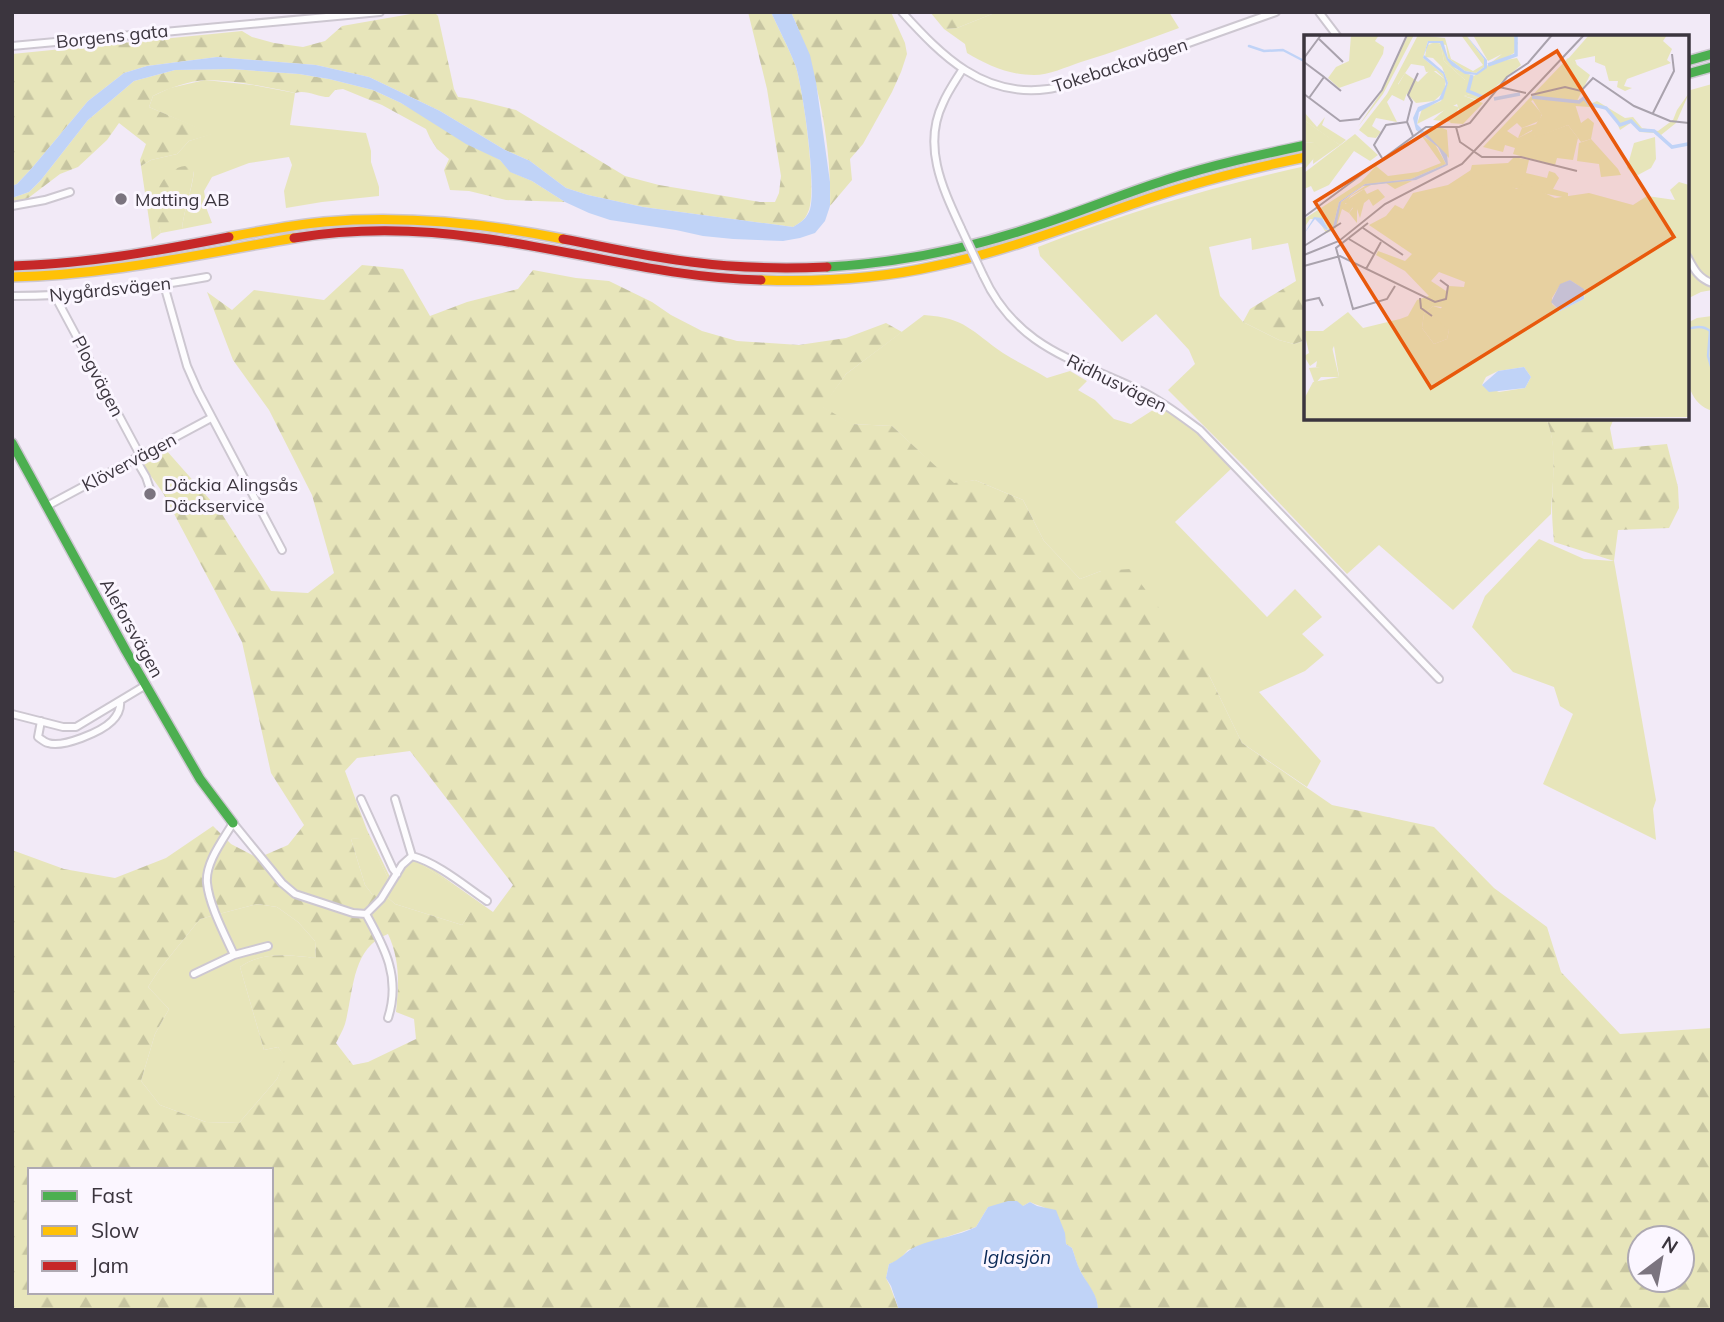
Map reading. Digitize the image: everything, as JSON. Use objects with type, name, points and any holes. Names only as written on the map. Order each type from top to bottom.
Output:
[{"type":"main road","points":[[1689,60],[1712,54]]},
{"type":"main road","points":[[1689,73],[1712,67]]},
{"type":"main road","points":[[12,266],[76,264],[128,257],[297,225],[352,220],[422,220],[480,224],[533,232],[698,263],[765,268],[845,266],[917,257],[1016,233],[1168,179],[1241,158],[1304,145]]},
{"type":"main road","points":[[12,277],[129,268],[303,237],[355,232],[421,232],[531,245],[692,275],[761,281],[857,278],[939,265],[1031,240],[1206,180],[1304,157]]},
{"type":"main road","name":"Aleforsvägen","points":[[12,443],[200,779],[233,823]]},
{"type":"street","name":"Borgens gata","points":[[12,46],[380,12]]},
{"type":"street","name":"Tokebackavägen","points":[[902,12],[944,56],[962,69],[989,83],[1017,90],[1046,89],[1079,82],[1276,12]]},
{"type":"street","points":[[1319,12],[1336,35]]},
{"type":"street","name":"Ridhusvägen","points":[[962,69],[942,104],[937,119],[934,137],[937,171],[983,275],[1000,305],[1015,324],[1066,359],[1144,392],[1172,408],[1200,430],[1438,679]]},
{"type":"street","points":[[12,206],[69,192]]},
{"type":"street","points":[[1689,260],[1696,273],[1712,283]]},
{"type":"street","name":"Nygårdsvägen","points":[[12,296],[107,292],[207,277]]},
{"type":"street","points":[[164,285],[187,366],[211,418],[282,550]]},
{"type":"street","name":"Plogvägen","points":[[55,296],[137,457],[151,492]]},
{"type":"street","name":"Klövervägen","points":[[47,506],[211,418]]},
{"type":"street","points":[[12,713],[63,727],[76,727],[146,685]]},
{"type":"street","points":[[41,722],[38,737],[44,742],[50,744],[75,740],[109,724],[121,708],[120,701]]},
{"type":"street","points":[[361,799],[397,874]]},
{"type":"street","points":[[395,799],[412,856]]},
{"type":"street","points":[[233,823],[210,864],[206,882],[216,916],[234,955]]},
{"type":"street","name":"Aleforsvägen","points":[[233,823],[282,883],[295,894],[354,913],[366,914]]},
{"type":"street","points":[[388,1018],[394,993],[391,967],[366,914],[381,899],[402,865],[412,856]]},
{"type":"street","points":[[412,856],[450,876],[487,901]]},
{"type":"street","points":[[194,974],[234,955],[268,946]]},
{"type":"green space","points":[[434,12],[438,16],[458,97],[516,110],[625,176],[659,185],[760,202],[775,202],[781,176],[767,89],[748,12],[771,12],[796,67],[802,96],[811,185],[811,202],[807,215],[793,227],[643,207],[588,195],[566,188],[530,161],[505,150],[440,111],[369,77],[316,65],[217,57],[147,66],[124,73],[88,101],[32,168],[12,186],[12,54],[242,31],[252,37],[274,43],[303,47],[325,41],[342,26]]},
{"type":"green space","points":[[791,12],[891,12],[905,43],[907,54],[892,92],[863,144],[850,159],[852,180],[830,206],[828,158],[821,107],[808,57]]},
{"type":"green space","points":[[930,12],[997,12],[957,28],[944,29]]},
{"type":"green space","points":[[997,12],[1169,12],[1179,28],[1052,72],[1025,75],[999,68],[967,53],[965,44],[944,29],[957,28]]},
{"type":"green space","points":[[232,69],[299,74],[373,90],[401,103],[500,160],[511,172],[532,181],[565,202],[506,200],[469,191],[450,190],[444,170],[449,159],[437,149],[426,129],[382,105],[343,89],[335,90],[329,97],[206,80],[186,83],[159,93],[153,96],[149,107],[213,134],[189,141],[177,154],[151,160],[141,166],[140,160],[146,144],[119,123],[107,140],[78,167],[60,174],[27,199],[12,201],[12,198],[29,192],[88,120],[134,81],[175,70]]},
{"type":"green space","points":[[205,80],[295,93],[290,125],[366,133],[379,196],[286,208],[284,191],[292,165],[289,157],[249,163],[212,177],[204,191],[212,223],[182,229],[194,171],[155,208],[161,233],[152,240],[141,166],[151,160],[177,154],[189,141],[211,134],[149,107],[153,96],[170,88]]},
{"type":"green space","points":[[1712,84],[1712,290],[1689,298],[1689,90]]},
{"type":"green space","points":[[185,166],[194,170],[182,229],[161,233],[155,210],[156,196],[167,176]]},
{"type":"green space","points":[[1304,166],[1304,281],[1296,281],[1288,243],[1252,250],[1251,238],[1209,247],[1220,296],[1243,322],[1279,340],[1294,344],[1304,341],[1304,420],[1547,420],[1554,465],[1551,514],[1453,610],[1379,545],[1347,574],[1168,390],[1195,364],[1189,350],[1156,314],[1122,342],[1040,256],[1038,247],[1104,223],[1204,191]]},
{"type":"green space","points":[[362,265],[403,269],[430,316],[467,302],[518,289],[533,270],[609,281],[702,331],[737,341],[799,345],[846,338],[886,323],[902,332],[846,374],[823,407],[852,424],[892,426],[954,483],[975,480],[1023,500],[1044,541],[1080,579],[1101,571],[1130,569],[1209,675],[1242,743],[1332,805],[1434,827],[1494,888],[1547,927],[1561,972],[1620,1034],[1712,1028],[1712,1310],[1098,1310],[1095,1296],[1079,1268],[1072,1248],[1066,1244],[1063,1228],[1058,1220],[1047,1209],[1030,1202],[1023,1206],[988,1207],[976,1227],[908,1250],[898,1261],[889,1264],[886,1278],[899,1310],[12,1310],[12,850],[64,869],[115,878],[166,858],[213,826],[231,844],[258,858],[288,845],[304,825],[271,773],[242,642],[163,493],[143,465],[166,450],[220,511],[271,591],[308,593],[334,573],[312,495],[269,410],[233,360],[207,292],[232,310],[254,290],[324,300]],"holes":[[[410,751],[513,885],[493,912],[418,859],[403,858],[390,877],[367,830],[345,771],[357,758]],[[369,838],[388,878],[379,895],[372,894],[365,885],[351,839]],[[417,861],[477,902],[462,925],[395,904],[387,897],[408,862]],[[257,904],[277,907],[298,922],[315,941],[316,958],[267,956],[240,967],[264,1050],[278,1047],[285,1058],[277,1079],[239,1123],[206,1122],[160,1105],[141,1081],[155,1034],[169,1009],[148,987],[200,919]],[[388,934],[398,972],[396,1012],[414,1019],[416,1039],[368,1062],[353,1065],[336,1043],[345,1024],[361,960],[367,949]]]},
{"type":"green space","points":[[1296,281],[1304,281],[1304,341],[1294,344],[1279,340],[1243,322],[1250,309]]},
{"type":"green space","points":[[924,315],[959,323],[1003,353],[1047,378],[1070,371],[1087,381],[1078,390],[1095,400],[1114,419],[1131,424],[1163,407],[1197,433],[1233,467],[1175,522],[1267,617],[1295,589],[1322,617],[1302,634],[1324,655],[1305,671],[1259,692],[1321,761],[1307,787],[1242,743],[1209,675],[1101,571],[1080,579],[1044,541],[1023,500],[975,480],[954,484],[892,426],[851,424],[822,407],[846,374]]},
{"type":"green space","points":[[1712,316],[1712,411],[1701,405],[1689,386],[1689,322]]},
{"type":"green space","points":[[1547,420],[1613,420],[1610,428],[1614,449],[1667,444],[1678,487],[1679,508],[1669,528],[1618,530],[1614,561],[1554,542],[1553,451]]},
{"type":"green space","points":[[1539,539],[1584,559],[1614,561],[1656,800],[1653,809],[1656,840],[1543,784],[1573,714],[1560,706],[1554,687],[1513,672],[1472,627],[1485,596]]},
{"type":"green space","points":[[369,837],[388,878],[379,896],[372,894],[365,885],[351,839]]},
{"type":"green space","points":[[417,861],[478,902],[462,925],[395,904],[387,897],[408,862]]},
{"type":"green space","points":[[257,904],[277,907],[298,922],[315,941],[316,958],[267,956],[240,967],[264,1050],[278,1047],[286,1058],[277,1079],[239,1123],[206,1122],[160,1105],[141,1081],[155,1034],[169,1009],[148,987],[200,919]]},
{"type":"water","points":[[771,12],[791,12],[810,55],[830,182],[830,206],[825,221],[815,233],[800,238],[783,241],[733,239],[610,220],[565,202],[532,181],[510,172],[500,160],[466,144],[401,103],[373,90],[299,74],[232,69],[175,70],[134,81],[88,120],[29,192],[12,198],[12,186],[32,168],[88,101],[124,73],[147,66],[217,57],[316,65],[369,77],[440,111],[505,150],[530,161],[566,188],[588,195],[643,207],[793,227],[806,217],[811,202],[808,141],[796,67]]},
{"type":"water","name":"Iglasjön","points":[[1017,1201],[1023,1206],[1030,1202],[1056,1210],[1065,1233],[1066,1244],[1072,1248],[1080,1271],[1095,1295],[1098,1310],[899,1310],[886,1278],[889,1264],[917,1246],[976,1227],[988,1207]]},
{"type":"waterway","points":[[1249,46],[1264,51],[1283,50],[1304,61]]},
{"type":"waterway","points":[[1689,329],[1702,327],[1710,331],[1708,356],[1712,370]]},
{"type":"traffic: fast","points":[[1689,60],[1712,54]]},
{"type":"traffic: fast","points":[[1689,73],[1712,67]]},
{"type":"traffic: fast","points":[[827,267],[933,254],[985,242],[1183,175],[1304,145]]},
{"type":"traffic: fast","points":[[12,443],[200,779],[233,823]]},
{"type":"traffic: slow","points":[[761,280],[848,279],[892,274],[962,260],[1016,245],[1186,186],[1304,157]]},
{"type":"traffic: slow","points":[[229,237],[312,223],[384,219],[474,225],[563,239]]},
{"type":"traffic: slow","points":[[12,277],[119,268],[294,238]]},
{"type":"traffic: jam","points":[[294,238],[364,231],[458,235],[655,269],[761,280]]},
{"type":"traffic: jam","points":[[12,266],[94,260],[229,237]]},
{"type":"traffic: jam","points":[[563,239],[708,264],[759,268],[827,267]]},
{"type":"place","name":"Matting AB","points":[[121,199]]},
{"type":"place","name":"Däckia Alingsås Däckservice","points":[[150,494]]}]
